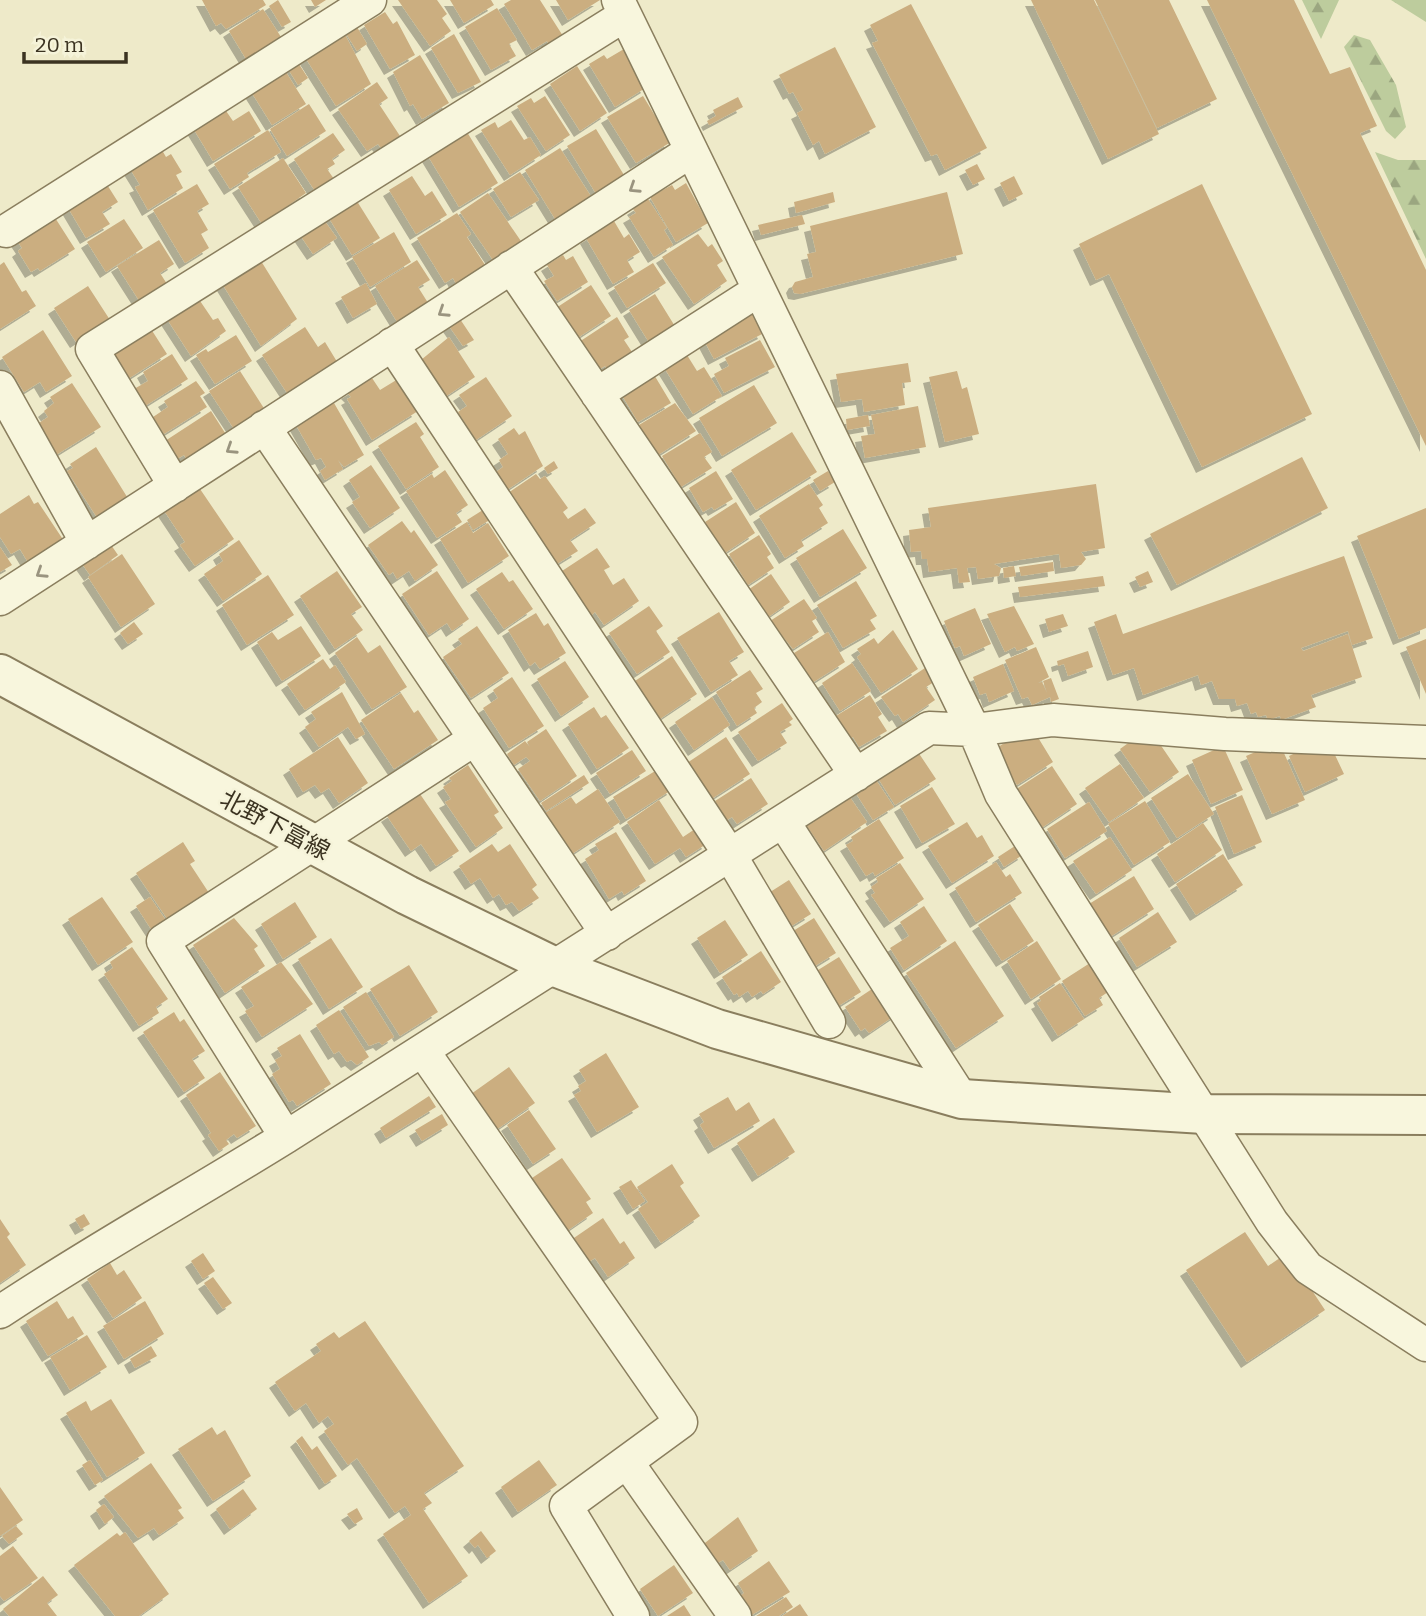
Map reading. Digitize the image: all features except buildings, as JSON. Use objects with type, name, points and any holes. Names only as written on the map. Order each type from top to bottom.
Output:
[{"type":"street","points":[[6,231],[370,0]]},
{"type":"street","points":[[175,486],[92,349],[622,8],[974,730],[1001,794],[1272,1222],[1308,1268],[1426,1345]]},
{"type":"street","points":[[0,599],[691,150]]},
{"type":"street","points":[[511,267],[856,775]]},
{"type":"street","points":[[597,394],[759,290]]},
{"type":"street","points":[[392,344],[730,855],[829,1021]]},
{"type":"street","points":[[0,387],[87,542]]},
{"type":"street","points":[[264,427],[607,934]]},
{"type":"street","name":"北野下富線","points":[[0,674],[310,845],[555,967],[717,1029],[962,1099],[1204,1114],[1426,1115]]},
{"type":"street","points":[[0,1312],[76,1262],[188,1198],[286,1137],[929,729],[974,730],[1053,720],[1225,734],[1426,741]]},
{"type":"street","points":[[286,1137],[163,940],[475,739]]},
{"type":"street","points":[[783,821],[962,1099]]},
{"type":"street","points":[[423,1051],[681,1422],[566,1506],[633,1616]]},
{"type":"street","points":[[627,1462],[735,1616]]},
{"type":"green space","points":[[1302,0],[1339,0],[1321,39]]},
{"type":"green space","points":[[1391,0],[1426,0],[1426,22]]},
{"type":"green space","points":[[1354,35],[1370,40],[1396,85],[1406,127],[1395,139],[1386,131],[1344,47]]},
{"type":"green space","points":[[1375,152],[1398,160],[1426,160],[1426,259]]}]
